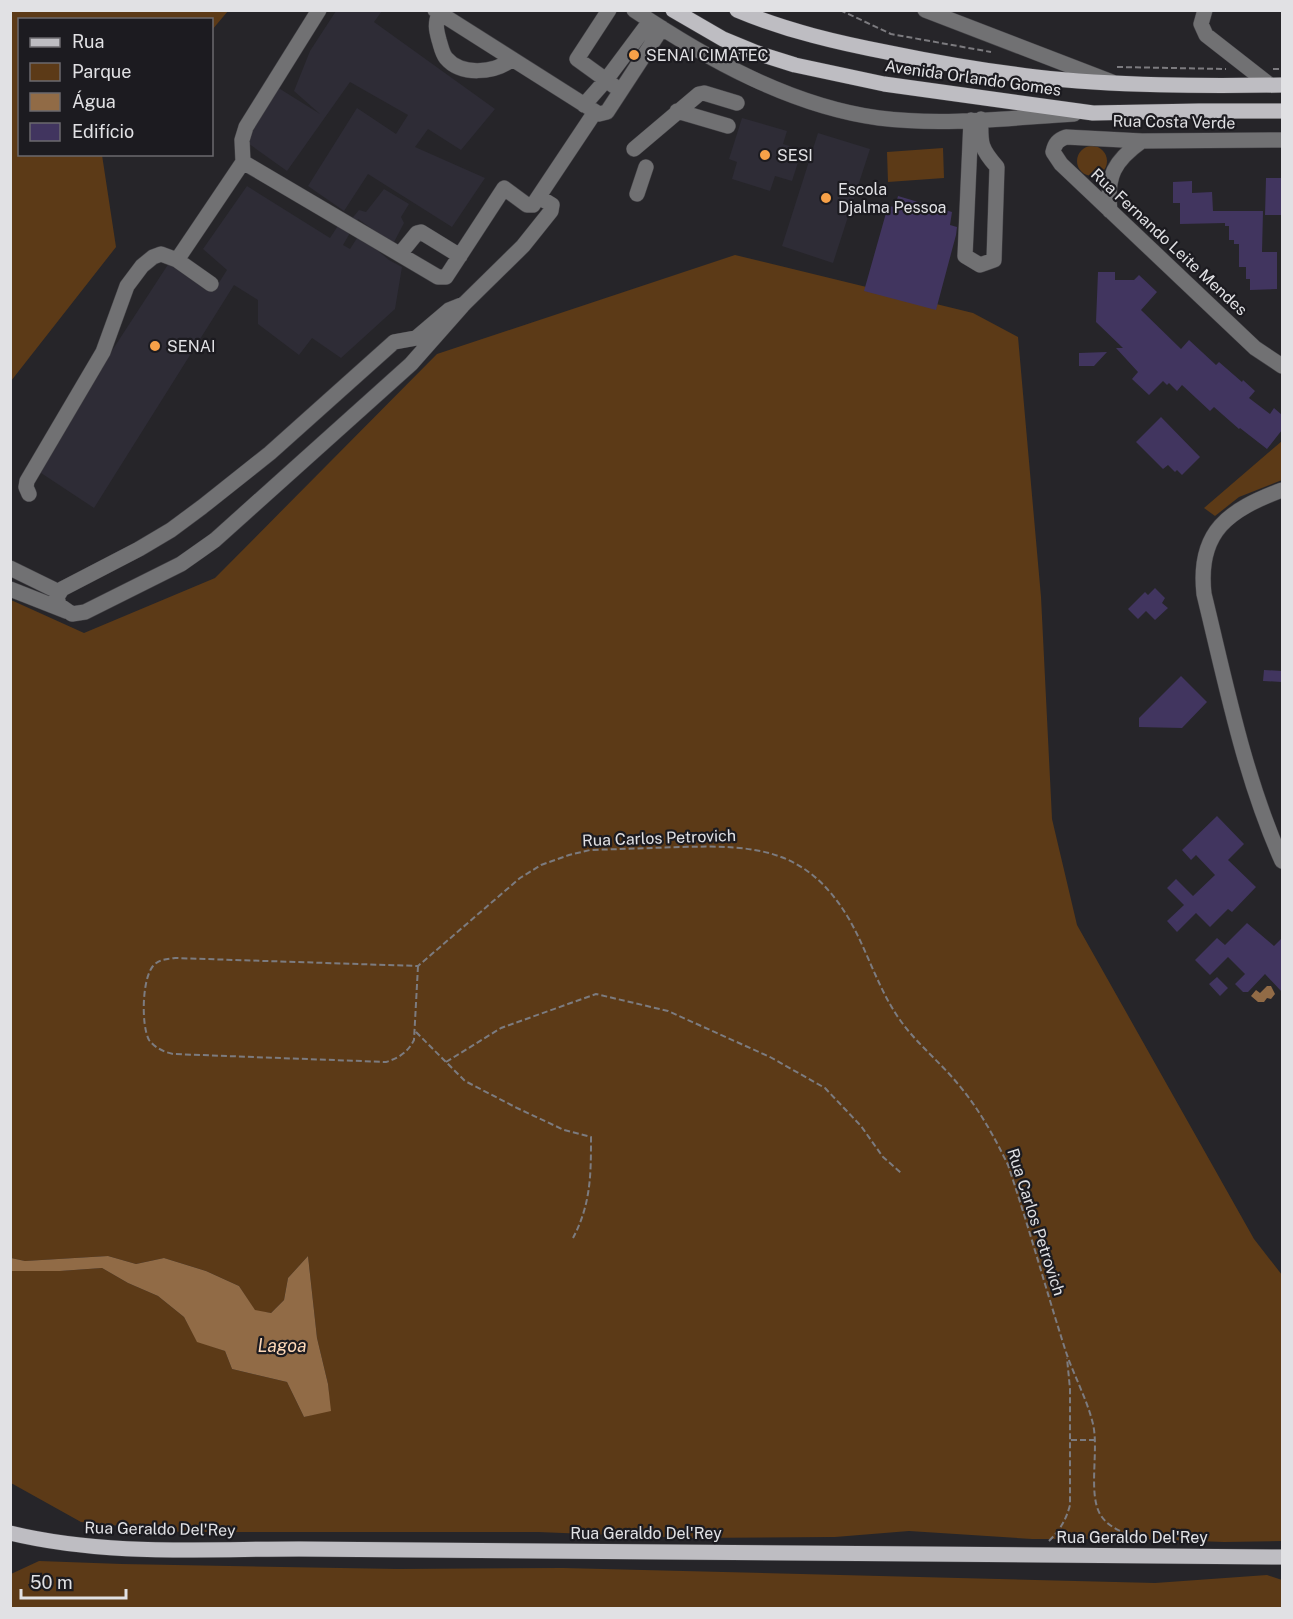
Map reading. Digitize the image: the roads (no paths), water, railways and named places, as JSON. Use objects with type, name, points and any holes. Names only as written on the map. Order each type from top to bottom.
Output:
[{"type":"main road","name":"Avenida Orlando Gomes","points":[[673,10],[723,39],[757,53],[795,65],[884,84],[1092,114],[1282,111]]},
{"type":"main road","name":"Avenida Orlando Gomes","points":[[737,10],[804,34],[918,58],[1035,76],[1112,82],[1276,85]]},
{"type":"main road","name":"Rua Geraldo Del'Rey","points":[[10,1533],[83,1547],[143,1550],[310,1549],[1282,1557]]},
{"type":"main road","points":[[10,1543],[28,1537]]},
{"type":"street","points":[[177,260],[243,162],[242,140],[246,127],[319,10]]},
{"type":"street","points":[[609,10],[577,59],[621,91]]},
{"type":"street","points":[[634,10],[656,25],[735,69],[804,99],[879,118],[976,120],[1092,114]]},
{"type":"street","points":[[926,10],[1112,82]]},
{"type":"street","points":[[1205,10],[1201,24],[1206,35],[1276,85]]},
{"type":"street","points":[[511,60],[497,69],[462,69],[447,60],[435,28],[437,12],[511,60],[603,114],[621,91],[656,25]]},
{"type":"street","points":[[243,162],[442,278],[446,277],[504,188],[527,205],[533,205],[606,80],[656,25]]},
{"type":"street","points":[[634,149],[699,94],[704,93],[737,103]]},
{"type":"street","points":[[677,111],[728,126]]},
{"type":"street","points":[[976,120],[984,152],[997,167],[994,260],[980,265],[965,256],[976,120]]},
{"type":"street","name":"Rua Costa Verde","points":[[1066,137],[1142,141],[1282,140]]},
{"type":"street","name":"Rua Fernando Leite Mendes","points":[[1066,137],[1054,145],[1055,158],[1255,348],[1282,366]]},
{"type":"street","points":[[1110,211],[1108,194],[1115,166],[1126,152],[1142,141]]},
{"type":"street","points":[[637,194],[646,166]]},
{"type":"street","points":[[10,589],[72,614],[85,612],[182,564],[215,540],[411,364],[464,304],[523,246],[551,212],[552,205],[539,197]]},
{"type":"street","points":[[400,254],[417,233],[421,232],[460,256]]},
{"type":"street","points":[[29,494],[26,487],[27,481],[104,352],[127,286],[142,266],[161,254],[177,260],[212,284]]},
{"type":"street","points":[[72,614],[59,605],[57,601],[59,592],[171,530],[262,459],[389,346],[400,340],[416,338],[449,310],[464,304]]},
{"type":"street","points":[[1282,490],[1245,505],[1218,526],[1210,539],[1204,557],[1202,574],[1204,594],[1244,759],[1256,797],[1282,861]]},
{"type":"street","points":[[10,568],[59,592]]},
{"type":"water","points":[[1267,986],[1271,986],[1275,994],[1271,999],[1267,998],[1264,1002],[1258,1002],[1251,996],[1256,990],[1260,993]]},
{"type":"water","name":"Lagoa","points":[[108,1256],[136,1264],[164,1258],[206,1271],[239,1286],[255,1310],[271,1313],[284,1300],[288,1278],[308,1256],[317,1338],[328,1384],[331,1411],[304,1417],[287,1382],[232,1369],[225,1351],[197,1342],[184,1317],[158,1296],[102,1268],[11,1271],[11,1258],[25,1261]]},
{"type":"place","name":"SENAI CIMATEC","points":[[634,55]]},
{"type":"place","name":"SESI","points":[[765,155]]},
{"type":"place","name":"Escola Djalma Pessoa","points":[[826,198]]},
{"type":"place","name":"SENAI","points":[[155,346]]}]
